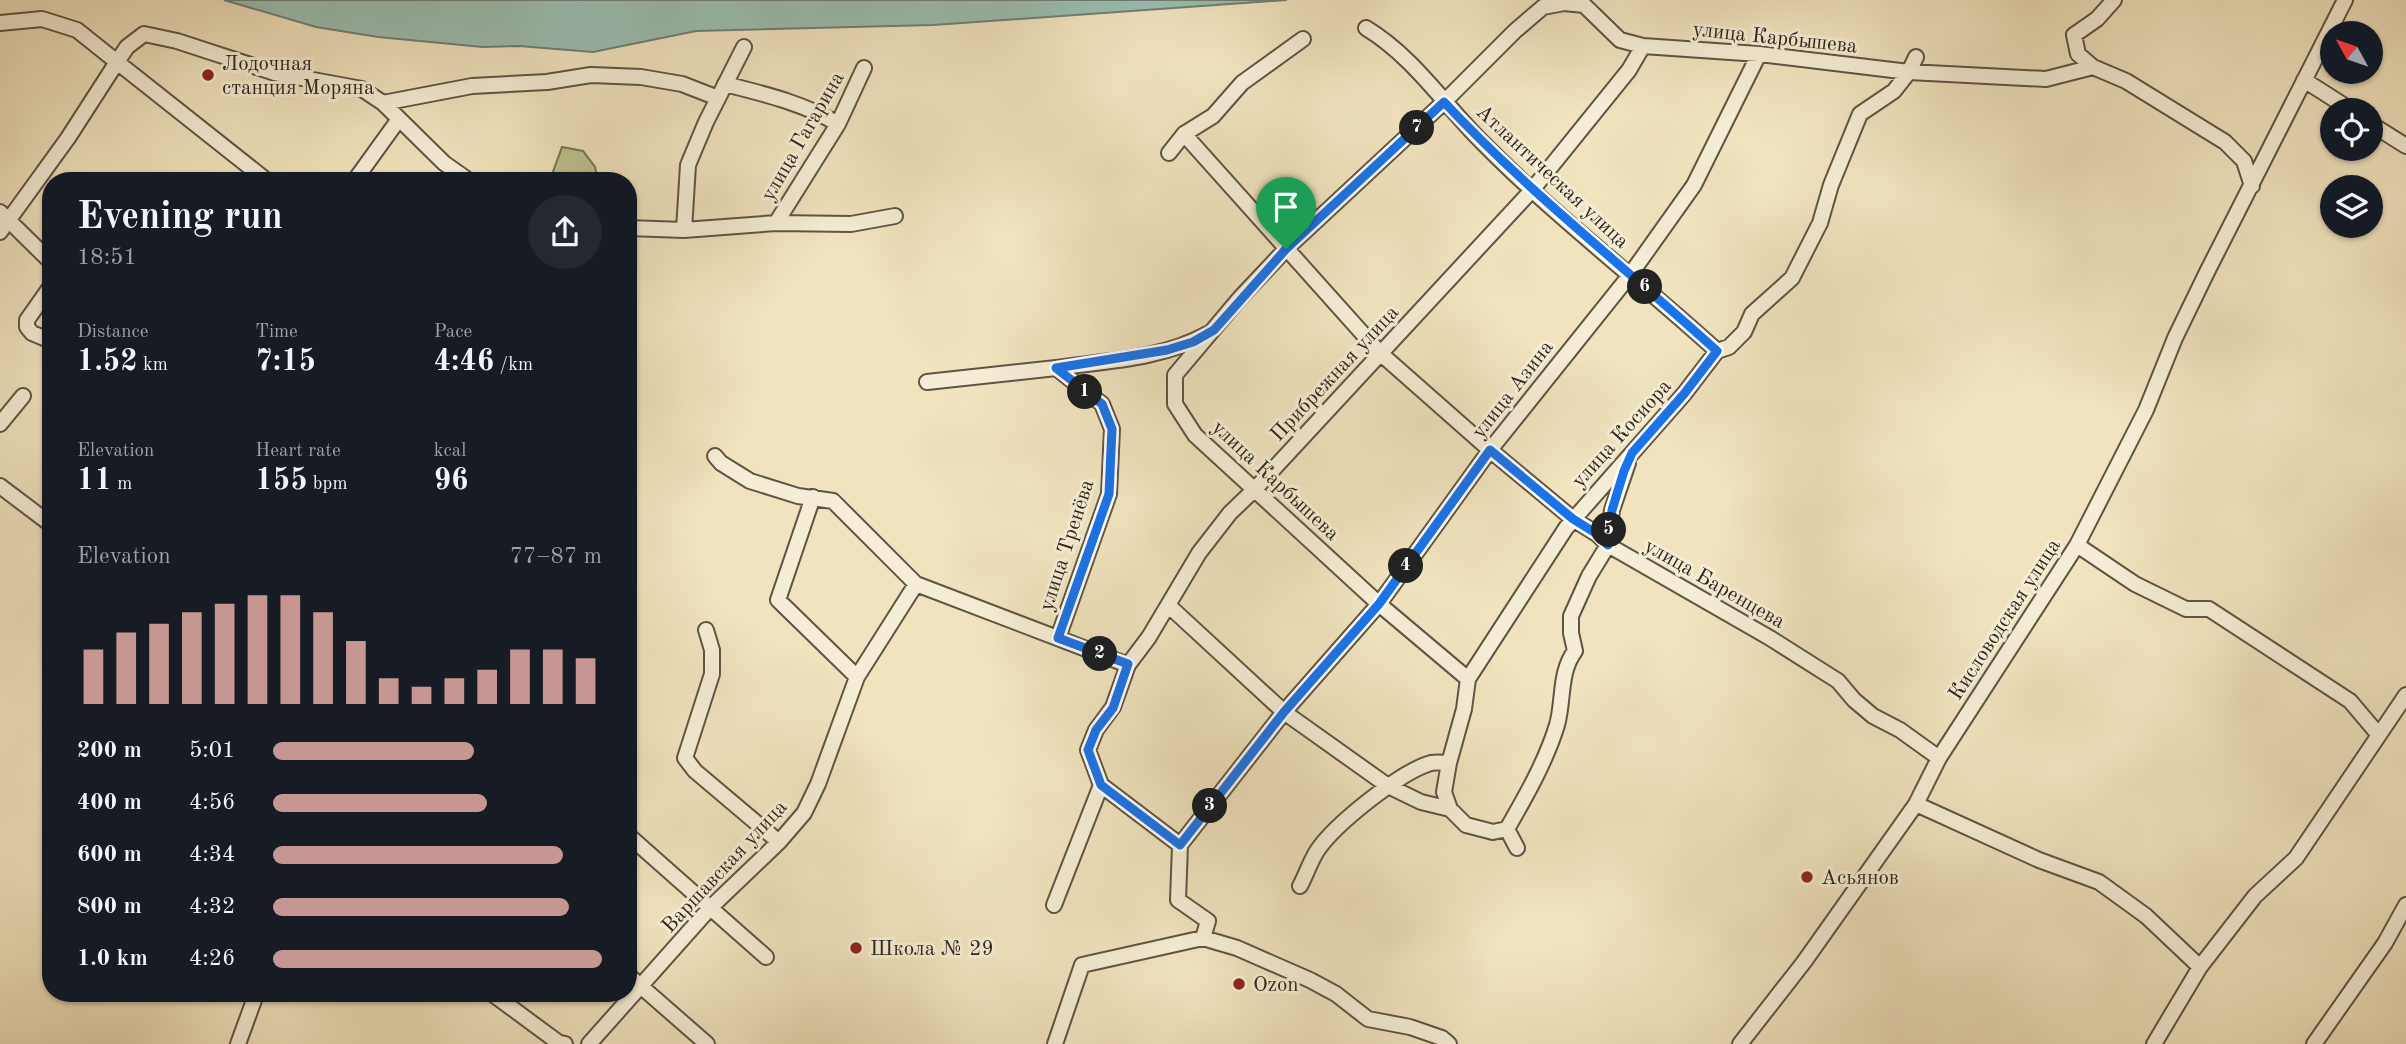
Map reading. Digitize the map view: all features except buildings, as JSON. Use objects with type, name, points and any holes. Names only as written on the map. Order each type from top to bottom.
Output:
[{"type":"street","points":[[2114,0],[2097,19],[2074,35],[2078,54],[2093,67],[2126,81],[2225,142],[2244,161],[2252,186]]},
{"type":"street","name":"Кисловодская улица","points":[[1740,1044],[1804,962],[1916,804],[1939,758],[2077,545],[2146,410],[2201,283],[2345,0]]},
{"type":"street","name":"улица Карбышева","points":[[1468,679],[1379,604],[1195,435],[1175,404],[1175,375],[1286,249],[1516,31],[1544,8],[1564,3],[1584,5],[1620,40],[1643,47],[1759,54],[1909,72],[2046,79],[2093,67]]},
{"type":"street","points":[[0,23],[42,19],[77,30],[256,172]]},
{"type":"street","name":"Атлантическая улица","points":[[1366,28],[1384,39],[1436,89],[1444,102],[1532,190],[1717,351]]},
{"type":"street","points":[[0,232],[4,215],[68,138],[127,47],[144,34],[177,41],[275,73],[362,89],[383,103],[444,163],[457,172]]},
{"type":"street","points":[[1169,153],[1184,134],[1213,116],[1242,83],[1303,39]]},
{"type":"street","points":[[684,230],[688,165],[744,47]]},
{"type":"street","name":"Прибрежная улица","points":[[1101,785],[1088,750],[1096,730],[1113,708],[1128,664],[1149,637],[1199,553],[1230,513],[1532,190],[1629,70],[1643,47]]},
{"type":"street","name":"улица Азина","points":[[1180,845],[1284,712],[1379,604],[1490,450],[1630,275],[1694,185],[1759,54]]},
{"type":"street","name":"улица Косиора","points":[[1450,809],[1444,792],[1464,709],[1468,679],[1573,519],[1684,394],[1717,351],[1729,348],[1744,331],[1752,314],[1792,278],[1820,223],[1830,184],[1860,114],[1894,91],[1909,72],[1916,57]]},
{"type":"street","name":"улица Гагарина","points":[[776,223],[838,124],[864,68]]},
{"type":"street","points":[[383,103],[472,86],[547,82],[592,75],[640,77],[682,84],[718,98]]},
{"type":"street","points":[[2304,80],[2332,98]]},
{"type":"street","points":[[725,84],[791,102],[820,113],[838,124]]},
{"type":"street","points":[[361,172],[399,119]]},
{"type":"street","points":[[2383,132],[2406,146]]},
{"type":"street","name":"улица Баренцева","points":[[1184,134],[1380,353],[1573,519],[1597,534],[1608,545],[1770,638],[1838,681],[1854,700],[1873,716],[1900,730],[1939,758]]},
{"type":"street","points":[[4,215],[42,253]]},
{"type":"street","points":[[637,228],[684,230],[776,223],[852,224],[895,216]]},
{"type":"street","points":[[42,299],[27,320],[27,327],[32,333],[42,337]]},
{"type":"street","points":[[927,382],[1056,368],[1167,350],[1193,342],[1214,330]]},
{"type":"street","name":"улица Тренёва","points":[[1056,368],[1102,404],[1112,429],[1109,494],[1058,638]]},
{"type":"street","points":[[0,424],[23,396]]},
{"type":"street","points":[[1168,605],[1284,712],[1388,786],[1421,802],[1450,809],[1466,825],[1493,832],[1507,829],[1529,792],[1556,727],[1563,697],[1564,670],[1575,651],[1571,616],[1589,576],[1608,545],[1612,510],[1632,453]]},
{"type":"street","points":[[715,456],[750,481],[798,496],[832,501],[916,584],[1128,664]]},
{"type":"street","points":[[0,486],[42,518]]},
{"type":"street","points":[[813,497],[778,600],[858,677]]},
{"type":"street","points":[[2077,545],[2136,584],[2186,610],[2209,609],[2350,701],[2378,734]]},
{"type":"street","name":"Варшавская улица","points":[[637,992],[710,908],[779,842],[804,813],[858,677],[916,584]]},
{"type":"street","points":[[706,630],[712,650],[712,674],[685,758],[695,771],[779,842]]},
{"type":"street","points":[[2154,1044],[2200,967],[2255,896],[2296,858],[2406,695]]},
{"type":"street","points":[[1300,886],[1317,851],[1335,830],[1388,786],[1430,762],[1449,763]]},
{"type":"street","points":[[1054,905],[1101,785],[1180,845],[1178,900],[1208,921],[1203,937]]},
{"type":"street","points":[[1916,804],[2039,860],[2099,882],[2146,916],[2200,967]]},
{"type":"street","points":[[1507,829],[1517,848]]},
{"type":"street","points":[[637,843],[766,957]]},
{"type":"street","points":[[2314,1044],[2377,954],[2406,905]]},
{"type":"street","points":[[1055,1044],[1082,965],[1203,937],[1237,948],[1310,980],[1336,994],[1368,1019],[1410,1027],[1441,1038],[1449,1044]]},
{"type":"street","points":[[637,983],[708,1044]]},
{"type":"street","points":[[238,1044],[253,1002]]},
{"type":"street","points":[[504,1002],[565,1044]]},
{"type":"street","name":"Варшавская улица","points":[[589,1044],[628,1002]]},
{"type":"green space","points":[[562,147],[583,151],[596,172],[553,172]]},
{"type":"water","points":[[224,0],[1287,0],[933,25],[696,31],[593,52],[519,46],[483,47],[378,37],[316,27]]},
{"type":"place","name":"Лодочная станция Моряна","points":[[208,75]]},
{"type":"place","name":"Асьянов","points":[[1807,877]]},
{"type":"place","name":"Школа № 29","points":[[856,948]]},
{"type":"place","name":"Ozon","points":[[1239,984]]},
{"type":"route","points":[[1444,102],[1532,190],[1717,351],[1684,394],[1632,453],[1612,510],[1608,545],[1490,450],[1379,604],[1284,712],[1180,845],[1101,785],[1088,750],[1096,730],[1113,708],[1128,664],[1058,638],[1109,494],[1112,429],[1102,404],[1056,368],[1167,350],[1193,342],[1214,330],[1286,249],[1444,102]]}]
